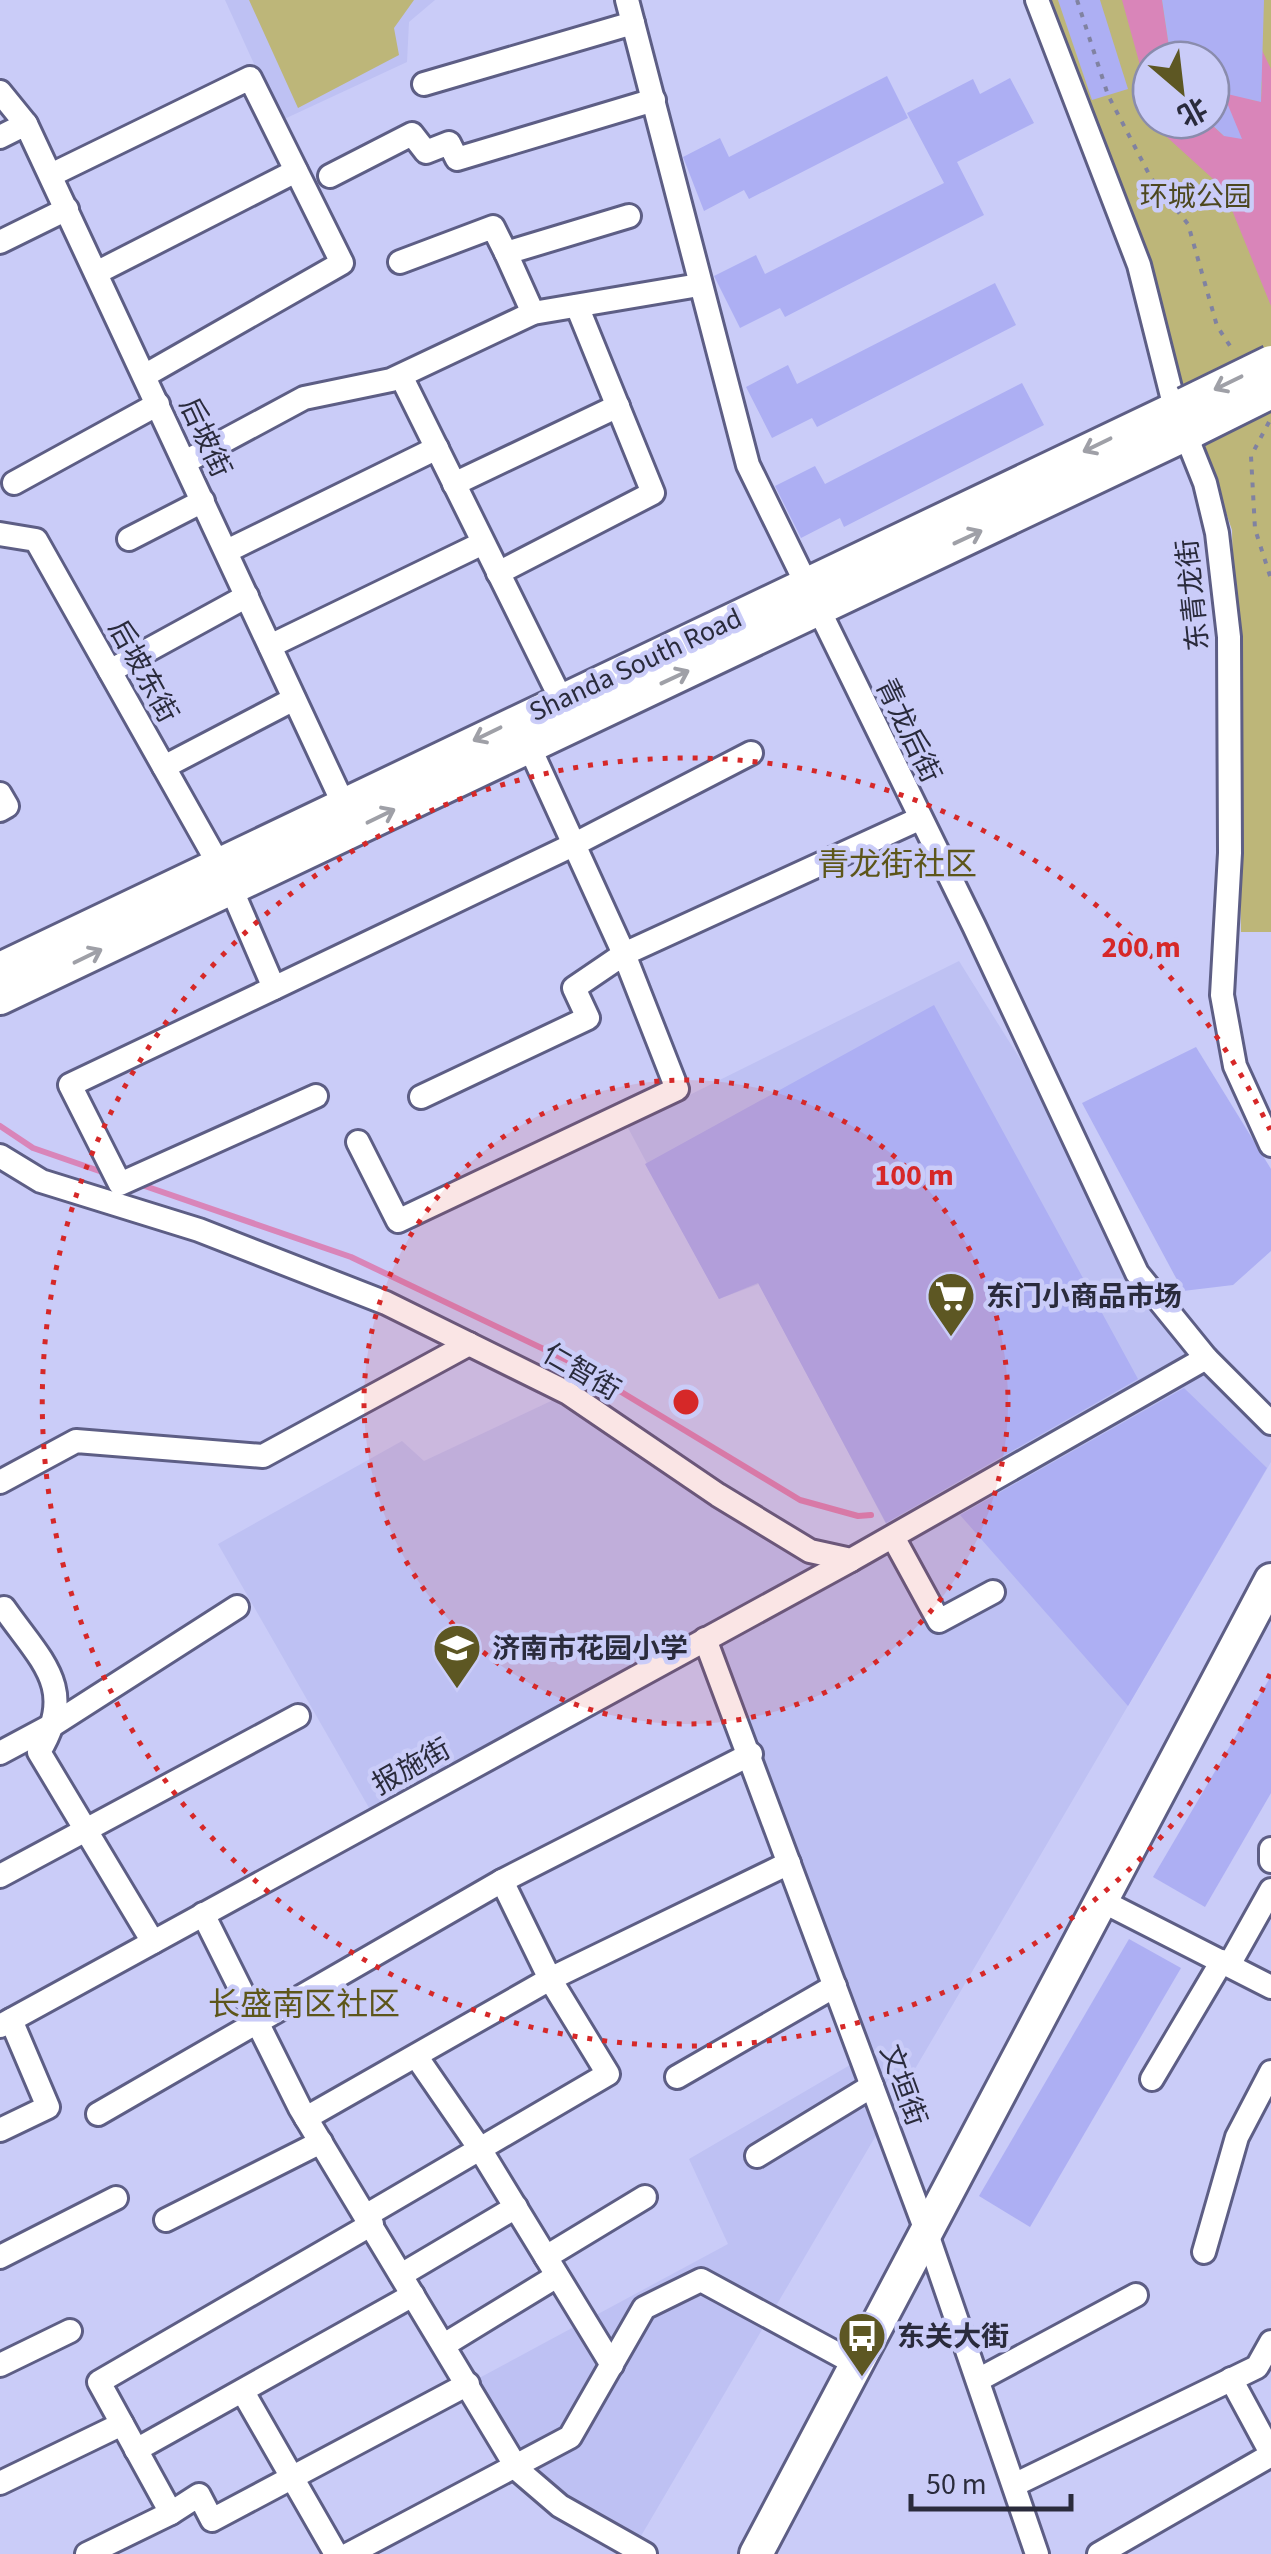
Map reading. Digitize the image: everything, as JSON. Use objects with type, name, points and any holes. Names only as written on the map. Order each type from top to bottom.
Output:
[{"type":"main road","name":"Shanda South Road","points":[[1185,419],[1255,361]]},
{"type":"main road","name":"Shanda South Road","points":[[0,969],[529,746],[811,597],[1185,419],[1271,392]]},
{"type":"main road","name":"Shanda South Road","points":[[0,998],[225,875],[343,803],[561,699],[811,597]]},
{"type":"main road","points":[[756,2554],[1271,1580]]},
{"type":"street","name":"东青龙街","points":[[1037,0],[1140,265],[1218,532],[1230,636],[1230,852],[1222,996],[1235,1066],[1271,1144]]},
{"type":"street","points":[[424,84],[630,12]]},
{"type":"street","name":"青龙后街","points":[[630,12],[748,465],[1137,1273],[1206,1358],[1271,1423]]},
{"type":"street","points":[[50,175],[250,78],[342,262],[151,372]]},
{"type":"street","name":"后坡街","points":[[0,94],[26,124],[343,803]]},
{"type":"street","points":[[330,176],[412,134],[426,152],[449,143],[457,159],[654,100]]},
{"type":"street","points":[[0,138],[26,124]]},
{"type":"street","points":[[96,273],[296,171]]},
{"type":"street","points":[[0,242],[66,210]]},
{"type":"street","points":[[506,253],[629,216]]},
{"type":"street","points":[[400,262],[494,227],[533,313]]},
{"type":"street","points":[[185,462],[304,398],[401,376],[533,313],[699,286]]},
{"type":"street","points":[[498,573],[653,493],[577,306]]},
{"type":"street","points":[[401,376],[561,699]]},
{"type":"street","points":[[14,483],[158,404]]},
{"type":"street","points":[[454,484],[618,406]]},
{"type":"street","points":[[226,551],[437,448]]},
{"type":"street","points":[[129,539],[203,501]]},
{"type":"street","name":"后坡东街","points":[[0,534],[36,540],[225,875],[274,988]]},
{"type":"street","points":[[270,646],[483,542]]},
{"type":"street","points":[[110,671],[247,596]]},
{"type":"street","points":[[164,767],[294,699]]},
{"type":"street","points":[[358,1142],[398,1221],[677,1089],[624,954],[529,746]]},
{"type":"street","points":[[316,1096],[120,1184],[70,1085],[575,844],[751,753]]},
{"type":"street","points":[[0,794],[7,806],[0,810]]},
{"type":"street","points":[[420,1096],[588,1018],[574,988],[624,954],[919,819]]},
{"type":"street","name":"仁智街","points":[[0,1156],[41,1181],[199,1230],[386,1304],[568,1393],[718,1495],[810,1551],[851,1560]]},
{"type":"street","points":[[0,1482],[76,1441],[263,1456],[469,1344]]},
{"type":"street","points":[[851,1560],[1206,1358]]},
{"type":"street","points":[[893,1537],[939,1621],[993,1592]]},
{"type":"street","name":"报施街","points":[[6,2023],[851,1560]]},
{"type":"street","points":[[0,1753],[56,1723],[237,1607]]},
{"type":"street","points":[[0,1610],[4,1608],[54,1680],[56,1723],[38,1752],[153,1942]]},
{"type":"street","name":"文垣街","points":[[705,1640],[751,1754],[925,2228],[1038,2554]]},
{"type":"street","points":[[0,1876],[298,1716]]},
{"type":"street","points":[[98,2114],[502,1881],[751,1754]]},
{"type":"street","points":[[1271,1850],[1271,1861]]},
{"type":"street","points":[[306,2118],[550,1979],[789,1862]]},
{"type":"street","points":[[171,2513],[99,2382],[608,2074],[550,1979],[502,1881]]},
{"type":"street","points":[[1152,2080],[1271,1890]]},
{"type":"street","points":[[1102,1901],[1271,1987]]},
{"type":"street","points":[[203,1914],[306,2118],[515,2464],[560,2506],[644,2554]]},
{"type":"street","points":[[678,2077],[835,1986]]},
{"type":"street","points":[[0,2130],[48,2107],[6,2023]]},
{"type":"street","points":[[416,2056],[480,2149],[612,2365]]},
{"type":"street","points":[[1204,2252],[1236,2137],[1271,2072]]},
{"type":"street","points":[[757,2156],[872,2086]]},
{"type":"street","points":[[166,2220],[321,2142]]},
{"type":"street","points":[[444,2345],[645,2197]]},
{"type":"street","points":[[0,2258],[116,2198]]},
{"type":"street","points":[[136,2450],[243,2392],[407,2285],[516,2207]]},
{"type":"street","points":[[348,2554],[570,2437],[644,2308],[701,2280],[856,2364]]},
{"type":"street","points":[[978,2380],[1136,2295]]},
{"type":"street","points":[[0,2365],[70,2331]]},
{"type":"street","points":[[1014,2485],[1257,2366],[1271,2342]]},
{"type":"street","points":[[1099,2554],[1271,2454],[1231,2379]]},
{"type":"street","points":[[87,2554],[171,2513],[198,2495],[212,2520],[294,2480],[468,2384]]},
{"type":"street","points":[[243,2392],[336,2554]]},
{"type":"street","points":[[0,2483],[122,2424]]},
{"type":"path","points":[[1077,0],[1108,96],[1151,178],[1188,224],[1217,326],[1255,361]]},
{"type":"path","points":[[1271,418],[1251,456],[1255,529],[1271,578]]},
{"type":"shaded area","points":[[225,0],[435,0],[409,22],[407,62],[280,121]]},
{"type":"shaded area","points":[[1122,0],[1162,0],[1168,40],[1133,40]]},
{"type":"shaded area","points":[[1184,0],[1211,40],[1202,40]]},
{"type":"shaded area","points":[[1238,0],[1271,69],[1271,306],[1223,188],[1170,140],[1231,140],[1231,70],[1251,100],[1261,101],[1262,83]]},
{"type":"shaded area","points":[[959,961],[1206,1358],[1271,1418],[1271,1462],[634,2548],[560,2506],[468,2384],[728,2244],[689,2159],[862,2058],[706,1640],[376,1820],[218,1544],[402,1441],[424,1461],[568,1393],[851,1560],[893,1537],[759,1284],[719,1299],[627,1126]]},
{"type":"green space","points":[[249,0],[414,0],[394,28],[399,55],[298,108]]},
{"type":"green space","name":"环城公园","points":[[1035,0],[1271,0],[1271,932],[1241,932],[1232,530],[1103,158]]},
{"type":"building","points":[[1058,0],[1100,0],[1128,89],[1092,100]]},
{"type":"building","points":[[1162,0],[1264,0],[1261,102],[1231,95],[1231,40],[1168,40]]},
{"type":"building","points":[[887,76],[908,118],[749,199],[744,190],[704,211],[683,157],[720,138],[729,157]]},
{"type":"building","points":[[1010,78],[1034,123],[957,162],[984,215],[785,317],[780,308],[740,328],[714,276],[756,255],[765,274],[944,183],[907,113],[973,79],[980,94]]},
{"type":"building","points":[[1231,112],[1242,139],[1231,137]]},
{"type":"building","points":[[995,283],[1016,325],[817,427],[812,418],[772,438],[746,387],[788,365],[797,384]]},
{"type":"building","points":[[1022,383],[1044,425],[844,527],[840,518],[801,538],[775,486],[815,466],[825,484]]},
{"type":"building","name":"东门小商品市场","points":[[934,1005],[1138,1379],[886,1523],[758,1283],[719,1299],[645,1164]]},
{"type":"building","points":[[1196,1047],[1271,1169],[1271,1251],[1233,1285],[1183,1291],[1082,1103]]},
{"type":"building","points":[[1184,1388],[1267,1468],[1128,1706],[960,1515]]},
{"type":"building","points":[[1271,1676],[1271,1793],[1205,1907],[1153,1877]]},
{"type":"building","points":[[1129,1939],[1181,1968],[1030,2227],[979,2196]]},
{"type":"waterway","points":[[0,1126],[33,1148],[108,1174]]},
{"type":"waterway","points":[[139,1184],[351,1257],[575,1364],[800,1500],[858,1516],[871,1515]]},
{"type":"place","name":"东门小商品市场","points":[[951,1338]]},
{"type":"place","name":"济南市花园小学","points":[[457,1690]]},
{"type":"place","name":"东关大街","points":[[862,2378]]},
{"type":"district","name":"青龙街社区","points":[[897,864]]},
{"type":"district","name":"长盛南区社区","points":[[304,2004]]}]
